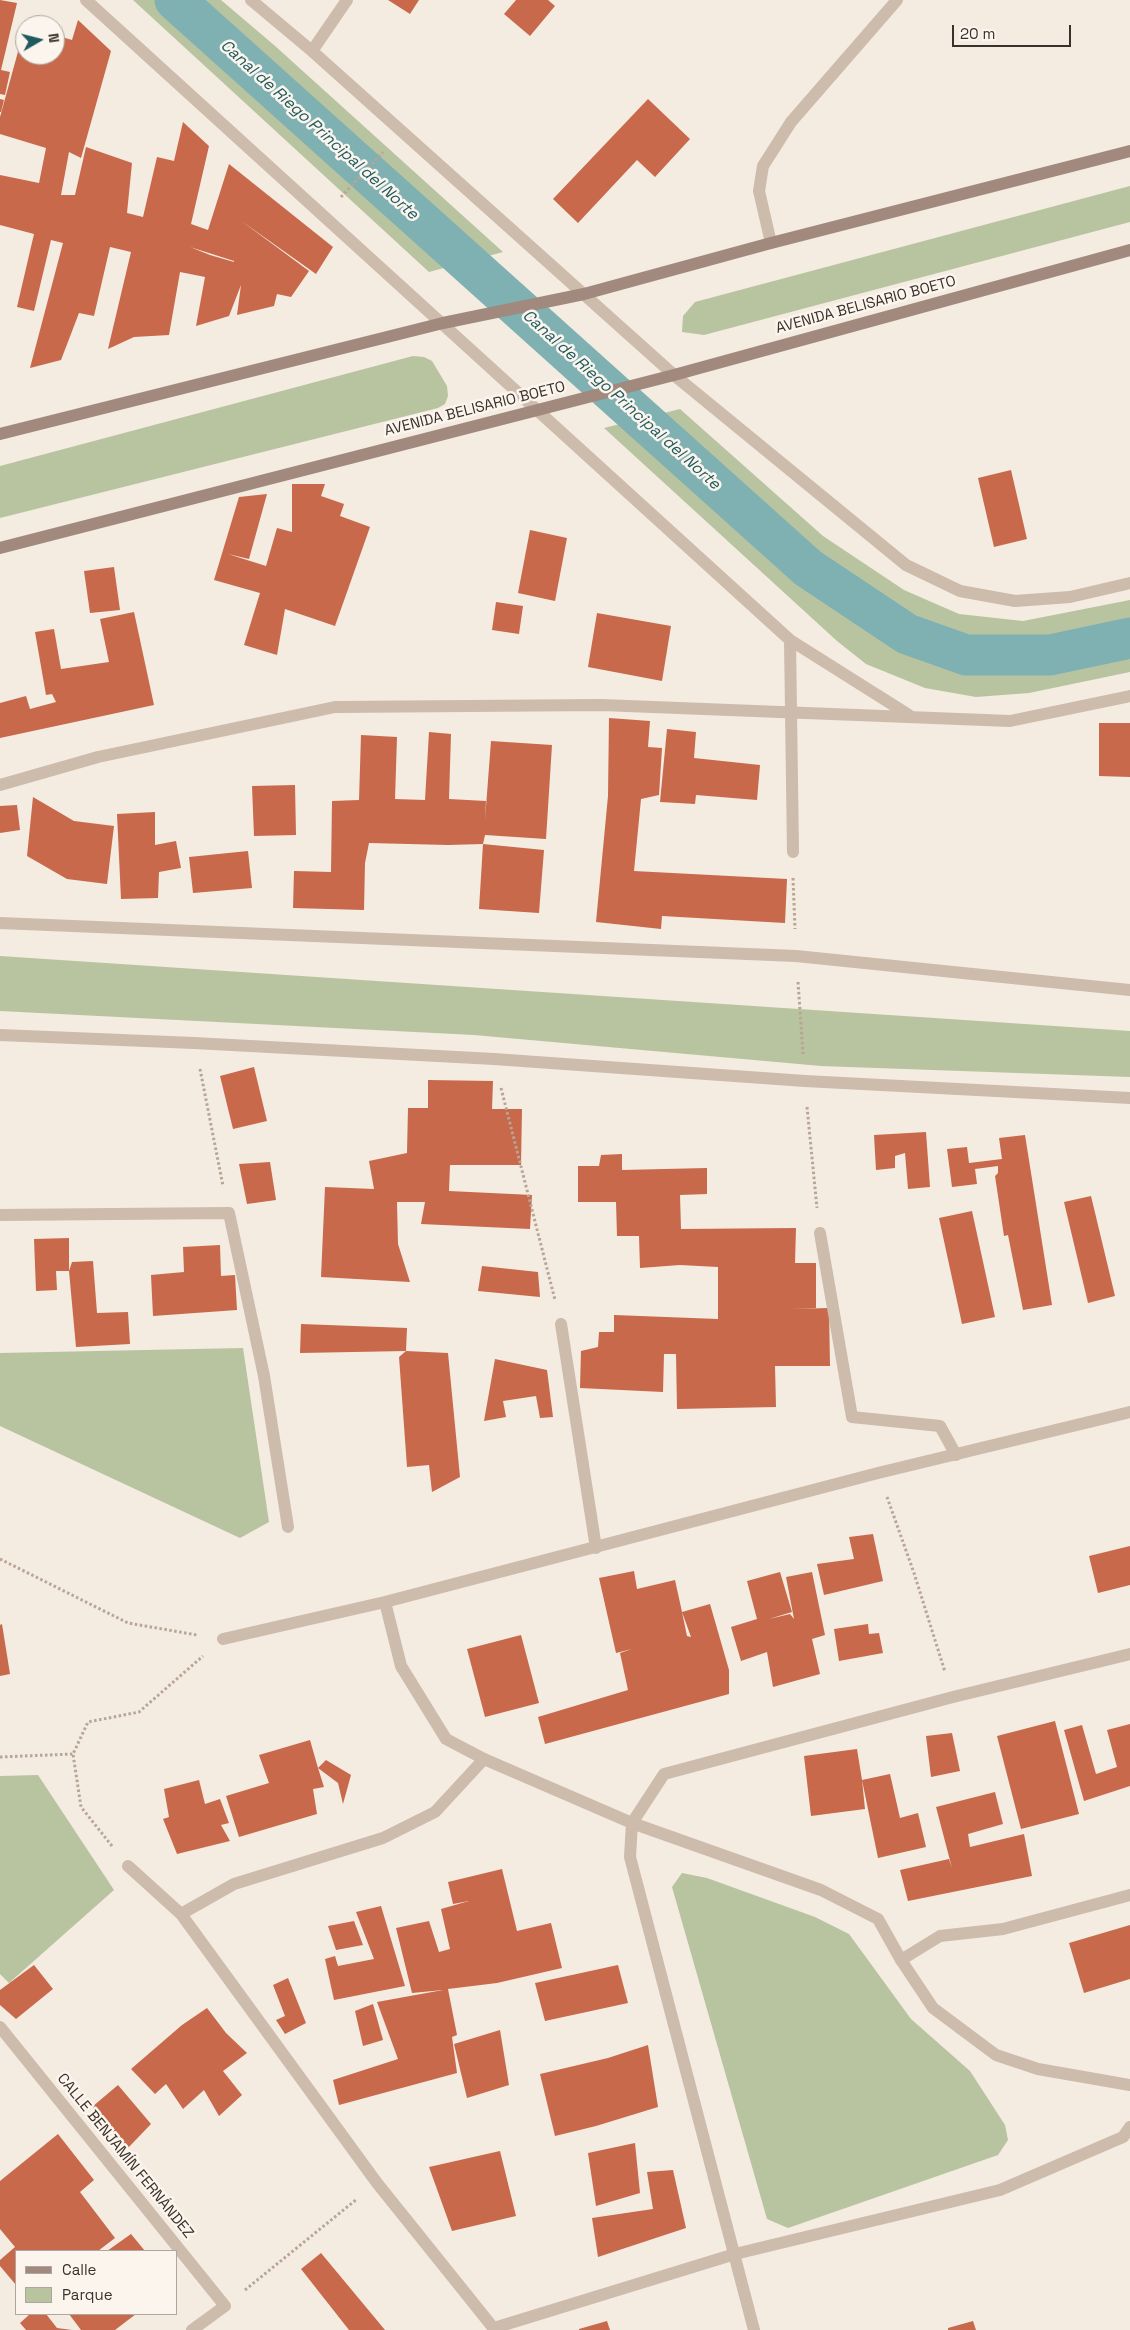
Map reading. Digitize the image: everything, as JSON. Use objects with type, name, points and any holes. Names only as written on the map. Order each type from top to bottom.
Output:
[{"type":"street","points":[[86,0],[790,640],[912,717]]},
{"type":"street","points":[[251,0],[312,51],[674,375],[906,565],[960,592],[1015,601],[1070,597],[1130,583]]},
{"type":"street","points":[[312,51],[347,0]]},
{"type":"street","points":[[771,243],[759,191],[763,166],[791,122],[897,0]]},
{"type":"street","points":[[0,434],[443,323],[584,294],[771,243],[1130,151]]},
{"type":"street","name":"AVENIDA BELISARIO BOETO","points":[[0,548],[674,375],[1130,250]]},
{"type":"street","points":[[790,640],[793,852]]},
{"type":"street","points":[[0,785],[98,757],[336,707],[602,705],[1010,721],[1130,696]]},
{"type":"street","points":[[0,923],[796,956],[1130,990]]},
{"type":"street","points":[[0,1035],[494,1059],[805,1082],[1130,1098]]},
{"type":"street","points":[[0,1215],[229,1213],[264,1376],[288,1527]]},
{"type":"street","points":[[820,1233],[852,1417],[940,1426],[956,1455]]},
{"type":"street","points":[[561,1324],[596,1548]]},
{"type":"street","points":[[223,1639],[385,1602],[878,1473],[1130,1412]]},
{"type":"street","points":[[385,1602],[401,1666],[446,1740],[484,1759],[632,1823],[821,1890],[878,1919],[901,1960],[932,2008],[996,2055],[1038,2069],[1130,2085]]},
{"type":"street","points":[[754,2330],[630,1857],[632,1823],[664,1774],[953,1697],[1130,1654]]},
{"type":"street","points":[[181,1914],[234,1884],[383,1838],[435,1812],[484,1759]]},
{"type":"street","points":[[128,1866],[181,1914],[377,2183],[495,2329],[735,2254],[1000,2190],[1123,2137],[1130,2127]]},
{"type":"street","points":[[901,1960],[940,1936],[1003,1929],[1130,1895]]},
{"type":"street","name":"CALLE BENJAMÍN FERNÁNDEZ","points":[[0,2027],[225,2306]]},
{"type":"street","points":[[192,2330],[225,2306]]},
{"type":"path","points":[[350,187],[378,157]]},
{"type":"path","points":[[793,852],[796,956],[805,1082],[820,1233]]},
{"type":"path","points":[[194,1043],[229,1213]]},
{"type":"path","points":[[494,1059],[561,1324]]},
{"type":"path","points":[[878,1473],[914,1573],[953,1697]]},
{"type":"path","points":[[0,1559],[128,1623],[223,1639]]},
{"type":"path","points":[[128,1866],[80,1807],[73,1754],[88,1722],[139,1712],[223,1639]]},
{"type":"path","points":[[0,1757],[73,1754]]},
{"type":"path","points":[[225,2306],[377,2183]]},
{"type":"green space","points":[[133,0],[221,0],[274,45],[503,252],[429,272]]},
{"type":"green space","points":[[1130,186],[1130,222],[704,335],[682,332],[683,316],[695,302]]},
{"type":"green space","points":[[413,356],[424,357],[432,361],[447,386],[448,396],[445,404],[438,408],[0,518],[0,466]]},
{"type":"green space","points":[[680,409],[823,536],[904,590],[959,614],[1023,621],[1130,600],[1130,672],[1029,693],[976,697],[925,688],[866,664],[837,641],[604,428]]},
{"type":"green space","points":[[0,956],[1130,1031],[1130,1077],[821,1066],[474,1035],[0,1011]]},
{"type":"green space","points":[[243,1348],[269,1522],[240,1538],[0,1426],[0,1353]]},
{"type":"green space","points":[[38,1775],[114,1890],[9,1983],[0,1974],[0,1776]]},
{"type":"green space","points":[[682,1873],[707,1878],[815,1917],[849,1934],[911,2019],[970,2071],[1005,2125],[1008,2140],[998,2155],[788,2228],[767,2219],[672,1887]]},
{"type":"building","points":[[0,0],[17,3],[1,70],[10,72],[5,95],[0,94]]},
{"type":"building","points":[[388,0],[419,0],[410,14]]},
{"type":"building","points":[[516,0],[548,0],[555,6],[530,36],[504,14]]},
{"type":"building","points":[[78,20],[111,51],[81,158],[69,152],[61,195],[75,195],[86,147],[132,163],[127,213],[143,217],[157,157],[174,161],[183,122],[209,146],[191,224],[208,230],[229,164],[333,247],[316,274],[240,220],[309,271],[291,297],[277,294],[274,306],[237,315],[241,285],[229,316],[196,326],[205,277],[180,272],[169,335],[134,337],[108,349],[131,252],[110,247],[94,316],[79,313],[61,360],[30,368],[63,243],[51,240],[34,311],[17,307],[34,234],[0,225],[0,175],[39,183],[46,148],[0,134],[0,117],[15,63],[15,65],[65,65],[65,38],[72,40]],"holes":[[[190,247],[234,261],[210,255]]]},
{"type":"building","points":[[0,99],[4,100],[1,112],[0,112]]},
{"type":"building","points":[[648,99],[690,139],[655,177],[637,160],[578,223],[553,199]]},
{"type":"building","points":[[1011,470],[1027,539],[994,547],[978,478]]},
{"type":"building","points":[[292,484],[325,484],[321,496],[344,504],[340,516],[370,527],[335,626],[285,609],[277,655],[244,645],[260,593],[214,580],[239,497],[267,494],[249,559],[228,554],[266,566],[277,528],[292,532]]},
{"type":"building","points":[[530,530],[567,538],[555,601],[518,593]]},
{"type":"building","points":[[114,567],[120,610],[90,613],[84,571]]},
{"type":"building","points":[[496,602],[523,606],[519,634],[492,630]]},
{"type":"building","points":[[134,612],[154,705],[0,738],[0,703],[26,696],[30,709],[56,702],[52,694],[46,695],[35,632],[54,629],[61,669],[109,662],[100,619]]},
{"type":"building","points":[[597,613],[671,626],[662,681],[588,667]]},
{"type":"building","points":[[609,718],[650,721],[648,747],[662,748],[659,795],[641,799],[634,871],[787,879],[785,923],[662,916],[661,929],[596,922],[608,796]]},
{"type":"building","points":[[1099,723],[1130,723],[1130,777],[1099,776]]},
{"type":"building","points":[[667,729],[696,732],[694,758],[760,765],[757,800],[696,795],[695,804],[660,802]]},
{"type":"building","points":[[429,732],[451,734],[449,799],[486,801],[485,820],[491,741],[552,745],[546,839],[485,835],[483,844],[369,843],[365,863],[364,910],[293,908],[294,871],[331,872],[332,801],[359,800],[361,735],[397,737],[395,799],[425,800]]},
{"type":"building","points":[[295,785],[296,835],[254,836],[252,786]]},
{"type":"building","points":[[33,797],[74,821],[114,826],[107,884],[67,879],[27,856]]},
{"type":"building","points":[[17,805],[20,830],[0,833],[0,806]]},
{"type":"building","points":[[155,812],[155,845],[176,841],[181,868],[159,872],[158,898],[121,899],[117,814]]},
{"type":"building","points":[[483,844],[544,850],[539,913],[479,909]]},
{"type":"building","points":[[248,851],[252,888],[193,893],[189,857]]},
{"type":"building","points":[[254,1067],[267,1121],[233,1129],[220,1076]]},
{"type":"building","points":[[428,1080],[493,1081],[492,1109],[522,1109],[521,1165],[450,1165],[449,1191],[532,1195],[530,1229],[421,1224],[425,1202],[397,1202],[398,1244],[410,1282],[321,1277],[325,1187],[374,1189],[369,1161],[407,1153],[408,1108],[428,1108]]},
{"type":"building","points":[[926,1132],[930,1187],[908,1189],[905,1153],[895,1156],[895,1168],[876,1170],[874,1135]]},
{"type":"building","points":[[1025,1135],[1052,1305],[1023,1310],[1008,1235],[1004,1236],[995,1176],[998,1173],[998,1166],[975,1169],[977,1184],[952,1187],[947,1149],[967,1147],[969,1163],[1002,1159],[999,1138]]},
{"type":"building","points":[[622,1154],[622,1170],[707,1168],[707,1194],[680,1195],[681,1229],[796,1228],[795,1263],[816,1263],[816,1308],[791,1309],[829,1308],[830,1366],[775,1366],[776,1407],[677,1409],[676,1354],[664,1354],[663,1392],[580,1388],[581,1351],[598,1347],[599,1332],[614,1332],[614,1315],[718,1319],[718,1267],[680,1265],[640,1268],[639,1236],[617,1236],[616,1202],[578,1202],[578,1166],[599,1166],[601,1155]]},
{"type":"building","points":[[270,1162],[276,1200],[247,1204],[239,1164]]},
{"type":"building","points":[[1091,1196],[1115,1296],[1088,1303],[1064,1202]]},
{"type":"building","points":[[972,1211],[995,1317],[962,1324],[939,1218]]},
{"type":"building","points":[[69,1238],[69,1271],[56,1271],[57,1290],[36,1291],[34,1239]]},
{"type":"building","points":[[220,1245],[221,1276],[235,1275],[237,1310],[153,1316],[151,1275],[184,1272],[183,1247]]},
{"type":"building","points":[[93,1261],[97,1313],[128,1312],[130,1344],[76,1347],[69,1271],[72,1262]]},
{"type":"building","points":[[482,1266],[538,1272],[540,1297],[478,1291]]},
{"type":"building","points":[[301,1324],[407,1328],[406,1351],[300,1353]]},
{"type":"building","points":[[406,1351],[448,1353],[460,1477],[432,1492],[429,1465],[407,1467],[399,1357]]},
{"type":"building","points":[[495,1359],[547,1370],[553,1417],[540,1418],[536,1396],[503,1401],[506,1417],[484,1421]]},
{"type":"building","points":[[873,1534],[883,1581],[824,1595],[817,1564],[854,1559],[849,1537]]},
{"type":"building","points":[[1130,1546],[1130,1585],[1098,1593],[1089,1556]]},
{"type":"building","points":[[634,1571],[637,1589],[675,1580],[682,1612],[710,1604],[729,1670],[729,1694],[545,1744],[538,1717],[628,1690],[620,1653],[632,1649],[616,1653],[599,1578]],"holes":[[[682,1612],[691,1637],[687,1636]]]},
{"type":"building","points":[[780,1572],[792,1612],[769,1619],[790,1614],[794,1619],[786,1577],[812,1572],[825,1635],[812,1639],[820,1674],[773,1687],[767,1652],[741,1661],[731,1627],[757,1619],[747,1581]]},
{"type":"building","points":[[2,1624],[10,1674],[0,1676],[0,1625]]},
{"type":"building","points":[[868,1624],[869,1634],[879,1633],[883,1653],[839,1661],[834,1629]]},
{"type":"building","points":[[521,1635],[539,1703],[485,1717],[467,1649]]},
{"type":"building","points":[[1055,1721],[1079,1814],[1021,1829],[997,1736]]},
{"type":"building","points":[[1130,1724],[1130,1786],[1084,1801],[1064,1730],[1082,1725],[1096,1774],[1117,1767],[1107,1730]]},
{"type":"building","points":[[952,1733],[960,1771],[931,1777],[926,1736]]},
{"type":"building","points":[[310,1740],[324,1787],[313,1789],[317,1814],[239,1837],[226,1796],[269,1783],[259,1755]]},
{"type":"building","points":[[857,1749],[865,1809],[811,1816],[804,1756]]},
{"type":"building","points":[[326,1760],[351,1775],[343,1804],[338,1783],[318,1768]]},
{"type":"building","points":[[890,1774],[900,1818],[918,1813],[926,1847],[878,1858],[862,1780]]},
{"type":"building","points":[[199,1780],[205,1804],[220,1799],[229,1823],[221,1825],[230,1841],[177,1854],[163,1819],[169,1817],[164,1789]]},
{"type":"building","points":[[995,1792],[1003,1824],[968,1834],[970,1847],[1024,1834],[1032,1876],[908,1901],[900,1870],[949,1859],[952,1868],[936,1807]]},
{"type":"building","points":[[502,1869],[517,1931],[551,1923],[562,1968],[497,1983],[448,1989],[457,2035],[452,2037],[457,2073],[339,2105],[333,2080],[398,2059],[377,2002],[443,1990],[412,1993],[396,1928],[429,1921],[439,1952],[450,1949],[441,1909],[469,1901],[453,1904],[448,1882]]},
{"type":"building","points":[[381,1906],[405,1986],[334,2000],[325,1959],[335,1956],[338,1966],[374,1959],[356,1912]]},
{"type":"building","points":[[354,1921],[363,1945],[336,1950],[328,1926]]},
{"type":"building","points":[[1130,1925],[1130,1979],[1084,1993],[1069,1943]]},
{"type":"building","points":[[34,1965],[53,1989],[16,2019],[0,2005],[0,1990]]},
{"type":"building","points":[[618,1965],[628,2003],[545,2021],[535,1983]]},
{"type":"building","points":[[288,1978],[306,2023],[285,2034],[276,2020],[285,2016],[273,1985]]},
{"type":"building","points":[[373,2004],[383,2040],[363,2046],[355,2011]]},
{"type":"building","points":[[207,2008],[226,2033],[247,2053],[223,2071],[242,2095],[219,2116],[204,2090],[183,2109],[166,2084],[155,2094],[131,2069],[182,2025]]},
{"type":"building","points":[[500,2030],[509,2085],[467,2098],[454,2044]]},
{"type":"building","points":[[648,2045],[658,2107],[555,2136],[540,2074],[608,2058]]},
{"type":"building","points":[[118,2085],[151,2124],[127,2149],[92,2107]]},
{"type":"building","points":[[58,2134],[94,2180],[80,2192],[115,2238],[99,2250],[15,2250],[15,2284],[0,2266],[0,2260],[15,2247],[0,2229],[0,2181]]},
{"type":"building","points":[[635,2143],[640,2193],[596,2206],[588,2153]]},
{"type":"building","points":[[500,2151],[516,2216],[452,2231],[429,2167]]},
{"type":"building","points":[[673,2170],[686,2228],[598,2257],[592,2218],[653,2209],[647,2172]]},
{"type":"building","points":[[131,2234],[144,2250],[108,2250]]},
{"type":"building","points":[[321,2253],[385,2330],[349,2330],[301,2269]]},
{"type":"building","points":[[29,2315],[47,2315],[57,2328],[72,2330],[26,2330],[20,2323]]},
{"type":"building","points":[[70,2315],[135,2315],[115,2330],[81,2330]]},
{"type":"building","points":[[607,2321],[610,2330],[579,2330],[579,2329]]},
{"type":"building","points":[[973,2321],[976,2330],[948,2330],[948,2328]]},
{"type":"waterway","name":"Canal de Riego Principal del Norte","points":[[175,0],[808,568],[907,634],[966,655],[1050,655],[1130,638]]}]
